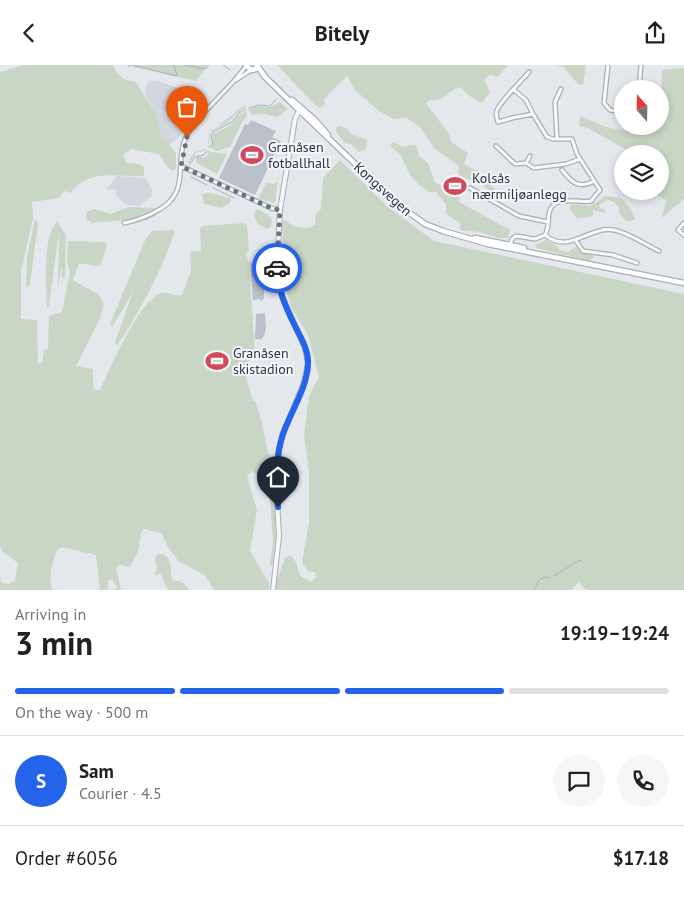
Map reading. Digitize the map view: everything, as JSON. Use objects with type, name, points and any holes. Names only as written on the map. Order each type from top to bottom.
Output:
[{"type":"main road","name":"Kongsvegen","points":[[246,65],[265,77],[285,95],[396,203],[416,219],[435,229],[528,251],[684,283]]},
{"type":"main road","name":"Kongsvegen","points":[[252,70],[257,65],[265,77]]},
{"type":"street","points":[[124,223],[144,217],[170,203],[178,188],[184,144],[190,130],[246,65]]},
{"type":"street","points":[[608,65],[604,103],[610,110],[614,111]]},
{"type":"street","points":[[640,80],[642,65]]},
{"type":"street","points":[[235,80],[252,70]]},
{"type":"street","points":[[529,72],[496,113],[498,122],[512,117],[533,114]]},
{"type":"street","points":[[557,139],[555,102],[561,89]]},
{"type":"street","points":[[509,246],[512,239],[516,236],[535,239],[544,235],[550,209],[559,201],[584,202],[593,200],[600,190],[580,159],[572,139],[550,139],[545,135],[526,100],[514,90]]},
{"type":"street","points":[[273,590],[279,536],[276,481],[279,450],[282,436],[304,383],[308,363],[305,348],[279,285],[277,271],[280,210],[295,119],[300,109]]},
{"type":"street","points":[[496,146],[515,164],[526,163],[534,168],[566,164],[580,159]]},
{"type":"street","points":[[526,163],[530,155]]},
{"type":"street","points":[[181,166],[271,208],[280,210]]},
{"type":"street","points":[[562,170],[576,185],[582,186],[594,181]]},
{"type":"street","points":[[470,187],[519,216],[548,222]]},
{"type":"street","points":[[684,223],[678,230],[684,235]]},
{"type":"street","points":[[544,235],[561,243],[576,241],[597,232],[612,230],[660,251]]},
{"type":"street","points":[[576,241],[583,251],[613,255],[637,263]]},
{"type":"shaded area","points":[[150,81],[157,81],[175,87],[182,92],[192,107],[192,117],[184,130],[177,139],[168,145],[160,135],[156,113],[145,94],[146,86]]},
{"type":"shaded area","points":[[117,176],[146,178],[152,190],[152,196],[139,206],[125,204],[117,197],[115,189],[106,190]]},
{"type":"green space","points":[[23,65],[113,65],[121,77],[135,81],[156,113],[161,135],[176,153],[176,168],[173,171],[168,168],[159,154],[131,149],[123,155],[127,163],[140,164],[144,167],[144,176],[104,175],[95,177],[78,185],[71,193],[64,191],[59,198],[32,202],[33,219],[21,271],[21,319],[37,320],[38,363],[42,363],[44,350],[48,349],[49,316],[62,312],[70,272],[67,261],[68,241],[105,242],[107,244],[101,265],[79,264],[73,280],[99,295],[104,304],[100,318],[76,366],[93,369],[93,387],[96,390],[100,390],[118,351],[145,307],[154,297],[163,293],[182,295],[191,271],[190,252],[201,251],[200,228],[203,226],[244,223],[247,225],[249,251],[246,254],[249,263],[255,355],[243,367],[253,401],[255,401],[260,415],[270,458],[265,462],[268,471],[266,475],[263,474],[260,466],[258,468],[258,476],[253,471],[247,476],[257,510],[250,551],[269,583],[269,590],[214,590],[205,575],[179,562],[161,533],[144,529],[141,533],[138,552],[130,567],[120,565],[116,568],[121,590],[115,590],[117,587],[112,579],[108,581],[108,590],[100,590],[96,555],[62,547],[57,550],[52,564],[50,580],[52,590],[0,590],[0,579],[2,583],[8,584],[15,581],[18,563],[2,551],[0,545],[0,72]]},
{"type":"green space","points":[[125,65],[208,65],[196,81]]},
{"type":"green space","points":[[277,65],[508,65],[498,77],[490,75],[484,79],[490,92],[482,103],[468,95],[460,87],[438,100],[430,100],[426,103],[449,134],[451,142],[468,153],[464,164],[481,173],[483,178],[495,189],[494,192],[491,193],[482,184],[459,176],[459,166],[434,148],[421,128],[407,118],[394,119],[379,111],[356,91],[347,76],[324,99],[325,104],[320,108]]},
{"type":"green space","points":[[556,65],[586,65],[583,85],[579,85],[563,67]]},
{"type":"green space","points":[[684,68],[684,199],[662,218],[666,201],[665,200],[669,200],[669,145],[618,145],[588,128],[579,126],[580,116],[614,128],[614,135],[669,135],[669,80],[662,80],[662,70]]},
{"type":"green space","points":[[280,102],[288,109],[277,117],[264,114],[252,115],[248,109],[259,106],[269,107]]},
{"type":"green space","points":[[245,105],[247,116],[230,147],[217,151],[208,147],[209,133],[209,146],[211,148],[213,134],[231,125],[239,115],[245,112],[243,108],[227,123],[210,131],[220,126]]},
{"type":"green space","points":[[337,126],[346,128],[351,134],[367,140],[366,149],[359,152],[351,144],[345,143],[336,132]]},
{"type":"green space","points":[[393,142],[403,147],[416,146],[419,156],[428,163],[435,182],[460,197],[459,202],[510,230],[508,238],[498,238],[480,232],[460,230],[460,223],[446,214],[446,205],[436,192],[429,192],[410,175],[400,154],[390,146]]},
{"type":"green space","points":[[204,149],[227,154],[217,174],[195,162],[198,155],[203,158],[209,154],[206,150],[196,153],[189,164],[187,163],[195,152]]},
{"type":"green space","points":[[340,160],[387,206],[434,241],[684,294],[684,590],[586,590],[579,582],[571,590],[276,590],[276,582],[285,558],[290,555],[296,562],[300,576],[311,582],[316,577],[315,572],[308,571],[302,563],[309,522],[309,472],[304,434],[309,396],[319,377],[308,335],[291,307],[286,287],[282,270],[284,254],[282,222],[285,220],[292,225],[303,228],[315,225],[316,213],[321,209],[323,178]]},
{"type":"green space","points":[[279,172],[275,203],[258,199],[266,183],[273,184],[277,182]]},
{"type":"green space","name":"Kolsås nærmiljøanlegg","points":[[449,176],[467,186],[461,196],[443,186]]},
{"type":"green space","points":[[211,193],[230,198],[231,202],[222,208],[204,204],[202,194]]},
{"type":"green space","points":[[606,196],[614,197],[614,200],[623,200],[631,209],[635,219],[626,221],[619,213],[620,209],[614,202],[608,200],[600,204],[599,207],[606,211],[604,213],[593,210],[593,216],[577,219],[569,208],[572,204],[590,206]]},
{"type":"green space","points":[[129,207],[157,208],[128,220],[92,223],[86,219],[87,212],[94,209],[110,214]]},
{"type":"green space","points":[[258,209],[272,218],[271,227],[267,229],[258,224],[254,216],[255,211]]},
{"type":"green space","points":[[35,219],[38,223],[30,285],[26,288],[27,257]]},
{"type":"green space","points":[[57,221],[66,235],[65,277],[64,279],[62,277],[62,264],[58,290],[59,231],[49,306],[47,308],[47,250],[52,229]]},
{"type":"green space","points":[[153,231],[175,231],[170,244],[142,305],[117,345],[115,342],[133,292],[112,327],[110,324],[146,238]]},
{"type":"green space","points":[[546,240],[557,246],[559,250],[569,252],[574,247],[579,248],[583,253],[593,254],[594,257],[590,261],[537,248],[535,245]]},
{"type":"green space","points":[[271,481],[274,485],[276,538],[272,566],[270,565],[273,541],[269,483]]},
{"type":"green space","points":[[158,554],[164,555],[169,560],[173,581],[186,585],[189,590],[169,590],[160,573],[154,576],[157,570],[155,558]]},
{"type":"building","name":"Granåsen fotballhall","points":[[251,120],[276,131],[272,137],[281,141],[255,195],[219,178],[245,124],[248,125]]},
{"type":"building","points":[[260,262],[264,299],[260,301],[260,299],[253,300],[250,263]]},
{"type":"building","points":[[265,313],[265,333],[262,339],[255,339],[256,314]]},
{"type":"waterway","points":[[132,65],[177,76],[174,65]]},
{"type":"waterway","points":[[184,65],[205,69],[209,65]]},
{"type":"waterway","points":[[223,65],[230,70]]},
{"type":"waterway","points":[[249,108],[259,105],[270,106],[276,99]]},
{"type":"waterway","points":[[210,147],[213,143],[211,137],[213,132],[232,122],[244,110]]},
{"type":"waterway","points":[[190,164],[195,157],[207,152]]},
{"type":"waterway","points":[[191,177],[207,185]]},
{"type":"waterway","points":[[213,188],[234,198]]},
{"type":"waterway","points":[[145,220],[155,215]]},
{"type":"waterway","points":[[554,576],[581,560]]},
{"type":"waterway","points":[[534,590],[539,580],[544,577],[550,578]]},
{"type":"way so far","points":[[187,137],[184,144],[181,166],[271,208],[280,210],[277,268]]},
{"type":"place","name":"Granåsen fotballhall","points":[[252,155]]},
{"type":"place","name":"Kolsås nærmiljøanlegg","points":[[455,186]]},
{"type":"place","name":"Granåsen skistadion","points":[[217,361]]},
{"type":"route","points":[[277,268],[277,277],[282,297],[303,342],[308,363],[306,377],[282,436],[279,450],[276,475],[278,507]]}]
